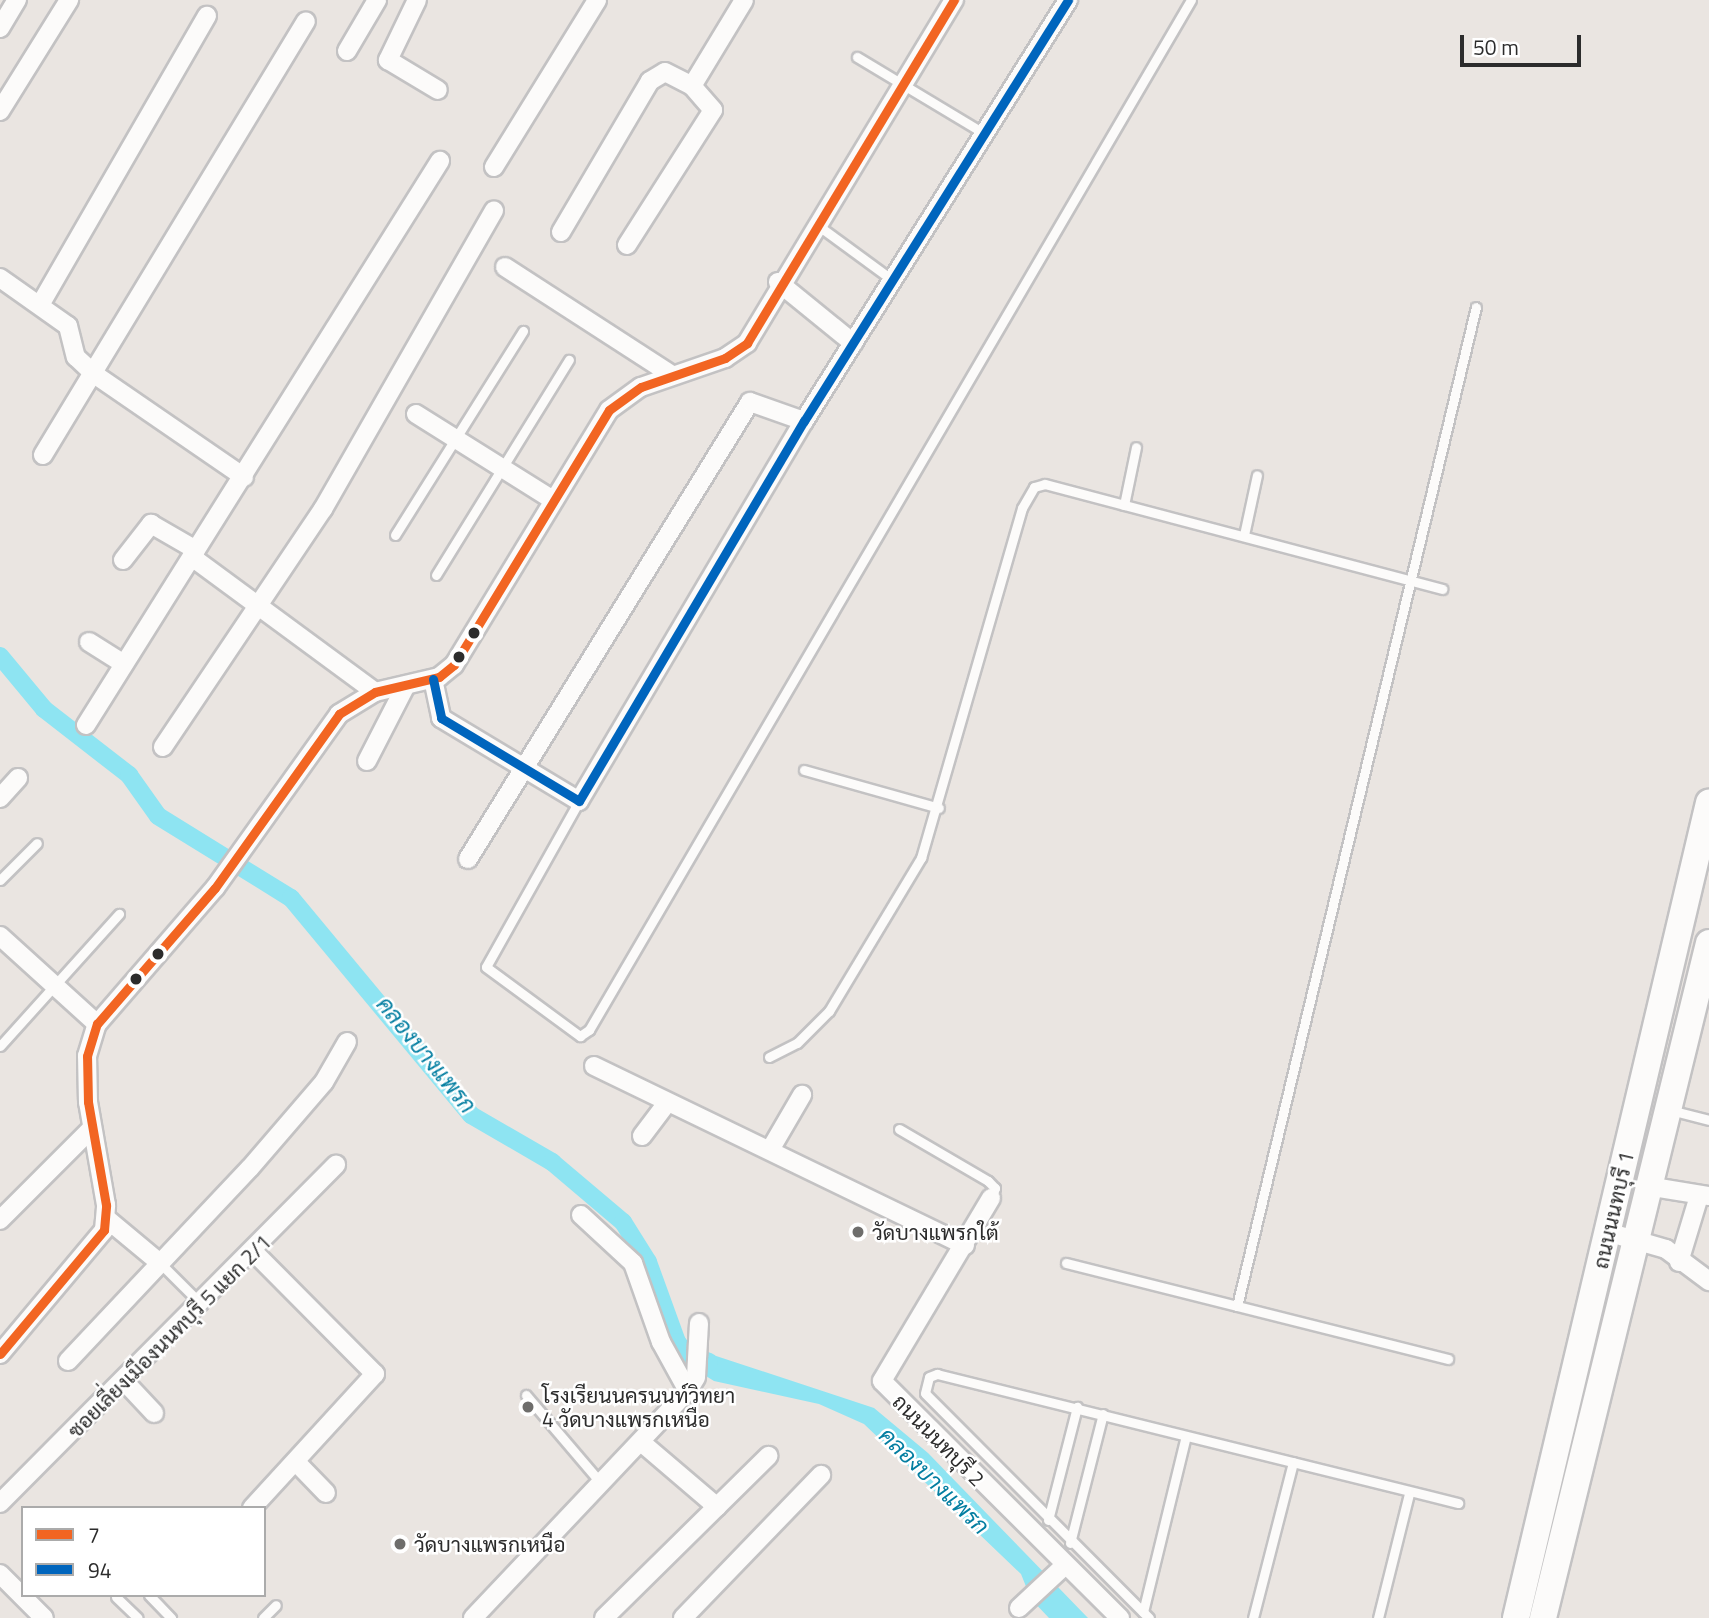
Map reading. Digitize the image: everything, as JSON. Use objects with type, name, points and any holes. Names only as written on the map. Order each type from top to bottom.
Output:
[{"type":"main road","name":"ถนนนนทบุรี 1","points":[[1516,1618],[1709,803]]},
{"type":"main road","name":"ถนนนนทบุรี 1","points":[[1543,1618],[1647,1186],[1709,943]]},
{"type":"street","points":[[0,28],[17,0]]},
{"type":"street","points":[[0,111],[69,0]]},
{"type":"street","points":[[347,51],[377,0]]},
{"type":"street","points":[[417,0],[388,60],[438,90]]},
{"type":"street","points":[[494,167],[597,0]]},
{"type":"street","points":[[692,86],[744,0]]},
{"type":"street","points":[[0,1354],[83,1262],[107,1219],[93,1128],[87,1056],[97,1024],[215,888],[339,714],[375,692],[433,679],[454,665],[609,410],[672,375],[725,358],[747,343],[778,282],[905,85],[954,0]]},
{"type":"street","points":[[433,679],[441,718],[579,801],[804,421],[982,132],[1068,0]]},
{"type":"street","points":[[40,305],[207,16]]},
{"type":"street","points":[[43,454],[306,21]]},
{"type":"street","points":[[561,232],[657,72],[692,86],[713,110],[627,245]]},
{"type":"street","points":[[86,725],[440,161]]},
{"type":"street","points":[[163,747],[261,609],[494,210]]},
{"type":"street","points":[[505,267],[672,375]]},
{"type":"street","points":[[0,278],[68,326],[76,357],[93,374],[243,477]]},
{"type":"street","points":[[778,282],[853,343]]},
{"type":"street","points":[[468,859],[527,771],[750,401],[804,421]]},
{"type":"street","points":[[416,414],[553,500]]},
{"type":"street","points":[[123,561],[151,524],[375,692]]},
{"type":"street","points":[[89,642],[124,664]]},
{"type":"street","points":[[367,761],[406,685]]},
{"type":"street","points":[[0,799],[18,778]]},
{"type":"street","points":[[0,936],[97,1024]]},
{"type":"street","points":[[68,1361],[160,1264],[324,1082],[348,1042]]},
{"type":"street","points":[[594,1066],[965,1245]]},
{"type":"street","points":[[770,1150],[802,1095]]},
{"type":"street","points":[[642,1136],[667,1102]]},
{"type":"street","points":[[0,1220],[93,1128]]},
{"type":"street","name":"ซอยเลี่ยงเมืองนนทบุรี 5 แยก 2/1","points":[[0,1503],[201,1304],[336,1165]]},
{"type":"street","points":[[1647,1186],[1704,1196],[1679,1262]]},
{"type":"street","name":"ถนนนนทบุรี 2","points":[[991,1198],[882,1381],[1060,1570],[1120,1618]]},
{"type":"street","points":[[581,1215],[633,1263],[665,1352],[692,1384]]},
{"type":"street","points":[[107,1219],[160,1264]]},
{"type":"street","points":[[1607,1232],[1667,1250],[1679,1262],[1709,1281]]},
{"type":"street","points":[[253,1251],[375,1374],[254,1506]]},
{"type":"street","points":[[479,1616],[600,1482],[641,1443],[692,1384],[699,1324]]},
{"type":"street","points":[[124,1381],[154,1413]]},
{"type":"street","points":[[641,1443],[717,1507]]},
{"type":"street","points":[[604,1618],[768,1456]]},
{"type":"street","points":[[296,1462],[326,1493]]},
{"type":"street","points":[[683,1618],[821,1475]]},
{"type":"street","points":[[1023,1605],[1060,1570]]},
{"type":"street","points":[[0,1574],[21,1595]]},
{"type":"street","points":[[23,1597],[44,1618]]},
{"type":"lane","points":[[579,801],[486,967],[580,1035],[589,1030],[1191,0]]},
{"type":"lane","points":[[857,57],[982,132]]},
{"type":"lane","points":[[815,224],[891,279]]},
{"type":"lane","points":[[1237,1306],[1476,307]]},
{"type":"lane","points":[[395,535],[523,331]]},
{"type":"lane","points":[[436,575],[569,360]]},
{"type":"lane","points":[[1124,505],[1136,447]]},
{"type":"lane","points":[[1244,535],[1258,475]]},
{"type":"lane","points":[[768,1057],[797,1043],[829,1011],[921,858],[939,808],[1031,491],[1045,484],[1442,589]]},
{"type":"lane","points":[[804,770],[939,808]]},
{"type":"lane","points":[[0,880],[37,843]]},
{"type":"lane","points":[[0,1046],[119,914]]},
{"type":"lane","points":[[1667,1110],[1709,1119]]},
{"type":"lane","points":[[899,1129],[988,1181],[995,1188],[991,1198]]},
{"type":"lane","points":[[1066,1263],[1448,1359]]},
{"type":"lane","points":[[160,1264],[201,1304]]},
{"type":"lane","points":[[1146,1615],[1070,1544],[924,1386],[937,1374],[1077,1407],[1409,1494],[1458,1503]]},
{"type":"lane","points":[[526,1395],[600,1482]]},
{"type":"lane","points":[[1048,1520],[1077,1407]]},
{"type":"lane","points":[[1070,1544],[1103,1414]]},
{"type":"lane","points":[[1146,1615],[1186,1436]]},
{"type":"lane","points":[[1253,1618],[1293,1462]]},
{"type":"lane","points":[[1378,1618],[1409,1494]]},
{"type":"lane","points":[[116,1597],[138,1618]]},
{"type":"lane","points":[[151,1597],[171,1618]]},
{"type":"lane","points":[[264,1618],[276,1605]]},
{"type":"water","points":[[704,1352],[874,1408],[928,1453],[1088,1618],[1049,1618],[1031,1599],[1021,1574],[864,1424],[819,1404],[714,1381],[701,1373]]},
{"type":"waterway","name":"คลองบางแพรก","points":[[0,656],[44,709],[129,775],[158,816],[291,898],[471,1115],[552,1162],[623,1222],[648,1262],[677,1342],[686,1354],[709,1362]]},
{"type":"transit line","name":"7","points":[[0,1354],[104,1230],[106,1205],[88,1102],[87,1056],[97,1024],[215,888],[339,714],[375,692],[439,677],[454,665],[609,410],[641,387],[725,358],[747,343],[954,0]]},
{"type":"transit line","name":"94","points":[[433,679],[441,718],[579,801],[804,421],[1068,0]]},
{"type":"place","name":"วัดบางแพรกใต้","points":[[858,1232]]},
{"type":"place","name":"โรงเรียนนครนนท์วิทยา 4 วัดบางแพรกเหนือ","points":[[528,1407]]},
{"type":"place","name":"วัดบางแพรกเหนือ","points":[[400,1544]]}]
